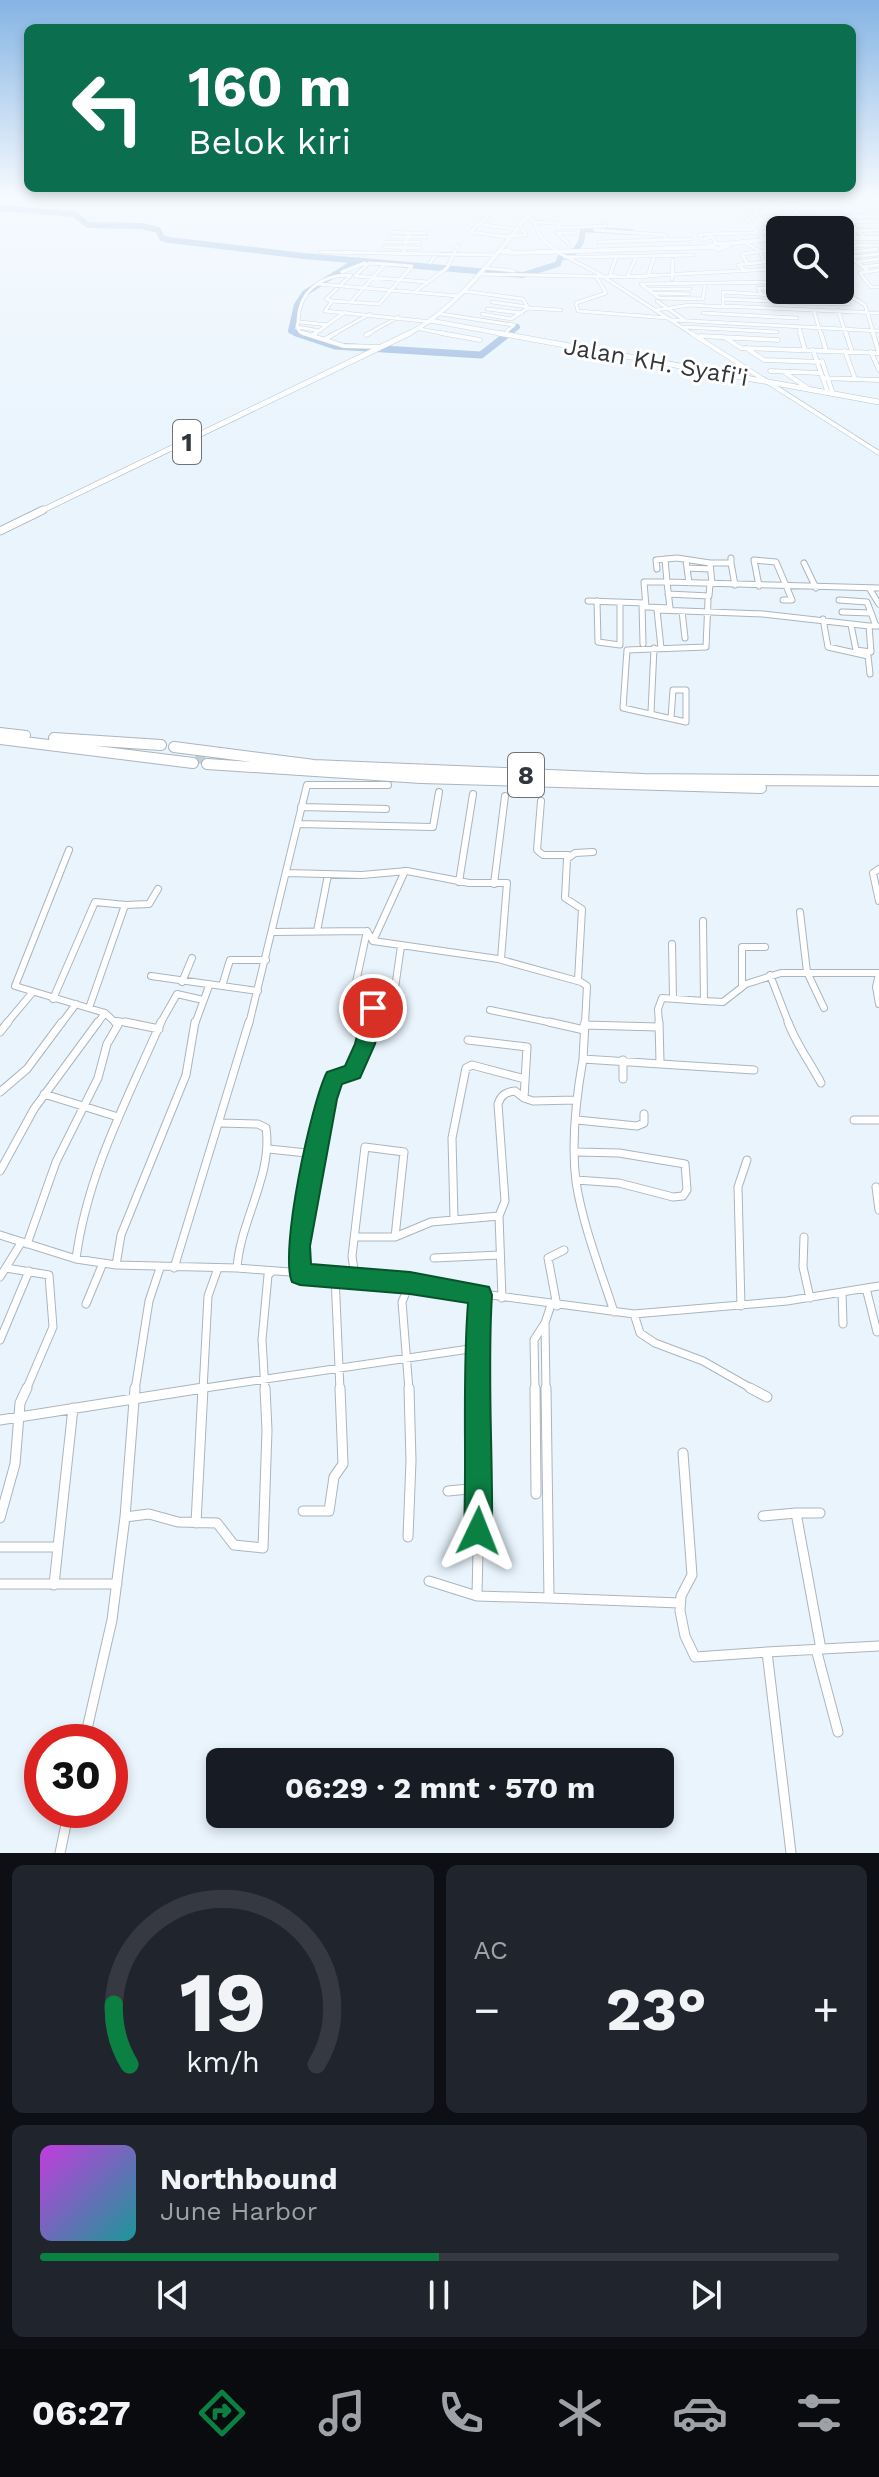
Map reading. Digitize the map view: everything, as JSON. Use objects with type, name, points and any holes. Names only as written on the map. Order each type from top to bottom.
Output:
[{"type":"highway","name":"1","points":[[0,531],[420,329],[441,314],[471,281]]},
{"type":"highway","points":[[0,732],[194,761],[0,739]]},
{"type":"highway","points":[[49,738],[161,745]]},
{"type":"highway","name":"8","points":[[174,747],[314,765]]},
{"type":"highway","name":"8","points":[[879,781],[643,779],[208,762],[405,778],[642,786],[879,787]]},
{"type":"main road","name":"Jalan KH. Syafi'i","points":[[433,321],[879,402]]},
{"type":"street","points":[[323,281],[300,306],[297,330],[344,346],[377,349]]},
{"type":"street","points":[[345,281],[326,299],[379,303],[398,281]]},
{"type":"street","points":[[351,302],[370,281]]},
{"type":"street","points":[[422,281],[427,282]]},
{"type":"street","points":[[599,281],[606,293],[576,303],[577,310],[756,323],[779,329]]},
{"type":"street","points":[[610,281],[879,453]]},
{"type":"street","points":[[636,281],[654,293],[691,290],[705,284],[766,282]]},
{"type":"street","points":[[674,281],[677,285]]},
{"type":"street","points":[[690,281],[691,290]]},
{"type":"street","points":[[414,294],[427,282]]},
{"type":"street","points":[[318,284],[414,294],[461,293],[521,298],[528,308]]},
{"type":"street","points":[[641,284],[677,285],[703,299],[705,284]]},
{"type":"street","points":[[650,289],[691,290]]},
{"type":"street","points":[[723,306],[723,292],[766,291]]},
{"type":"street","points":[[760,292],[766,293]]},
{"type":"street","points":[[478,319],[498,296]]},
{"type":"street","points":[[724,337],[740,348],[879,353],[862,301],[854,298]]},
{"type":"street","points":[[723,299],[766,302]]},
{"type":"street","points":[[318,319],[332,301]]},
{"type":"street","points":[[586,301],[590,311]]},
{"type":"street","points":[[657,301],[689,319]]},
{"type":"street","points":[[492,302],[561,310]]},
{"type":"street","points":[[673,302],[692,313]]},
{"type":"street","points":[[325,339],[367,314],[371,304]]},
{"type":"street","points":[[791,304],[805,350]]},
{"type":"street","points":[[820,304],[822,311]]},
{"type":"street","points":[[842,304],[844,310]]},
{"type":"street","points":[[656,310],[680,306],[723,306],[879,313]]},
{"type":"street","points":[[702,306],[703,313]]},
{"type":"street","points":[[482,314],[511,319],[528,308]]},
{"type":"street","points":[[487,309],[521,314]]},
{"type":"street","points":[[838,310],[852,352]]},
{"type":"street","points":[[325,311],[433,321]]},
{"type":"street","points":[[814,311],[826,351]]},
{"type":"street","points":[[313,335],[345,312]]},
{"type":"street","points":[[689,319],[703,313],[798,323],[820,329],[879,331]]},
{"type":"street","points":[[441,314],[514,325],[507,333]]},
{"type":"street","points":[[366,335],[398,317]]},
{"type":"street","points":[[680,325],[779,329],[798,323]]},
{"type":"street","points":[[298,325],[328,325]]},
{"type":"street","points":[[298,325],[320,331]]},
{"type":"street","points":[[420,329],[480,340]]},
{"type":"street","points":[[779,329],[781,349]]},
{"type":"street","points":[[696,336],[778,340]]},
{"type":"street","points":[[746,348],[764,360],[822,362]]},
{"type":"street","points":[[815,350],[816,361],[830,393]]},
{"type":"street","points":[[815,350],[822,362],[823,376]]},
{"type":"street","points":[[845,351],[855,379]]},
{"type":"street","points":[[871,352],[879,370]]},
{"type":"street","points":[[770,371],[879,380]]},
{"type":"street","points":[[784,372],[809,389]]},
{"type":"street","points":[[588,601],[643,603],[648,608],[670,608],[665,559]]},
{"type":"street","points":[[657,569],[656,560],[665,559],[710,566]]},
{"type":"street","points":[[686,560],[689,583]]},
{"type":"street","points":[[759,586],[754,560],[776,562],[792,600],[783,600]]},
{"type":"street","points":[[687,568],[731,561],[735,585]]},
{"type":"street","points":[[804,563],[816,588]]},
{"type":"street","points":[[668,594],[709,596],[710,566]]},
{"type":"street","points":[[646,569],[666,569]]},
{"type":"street","points":[[780,571],[781,587]]},
{"type":"street","points":[[643,644],[644,582],[879,588]]},
{"type":"street","points":[[869,588],[879,604]]},
{"type":"street","points":[[671,718],[673,690],[686,690],[686,722],[623,708],[627,650],[708,647],[708,600]]},
{"type":"street","points":[[839,600],[865,601],[875,626],[871,652],[856,650],[851,625]]},
{"type":"street","points":[[597,601],[598,642],[620,645],[620,602]]},
{"type":"street","points":[[651,712],[657,648],[656,610],[823,619],[875,626]]},
{"type":"street","points":[[682,611],[685,638]]},
{"type":"street","points":[[842,612],[871,613]]},
{"type":"street","points":[[823,619],[828,647],[868,656],[870,674]]},
{"type":"street","points":[[174,1268],[221,1123],[258,991],[309,783],[388,785]]},
{"type":"street","points":[[298,824],[433,827],[439,792]]},
{"type":"street","points":[[459,882],[473,794]]},
{"type":"street","points":[[494,884],[505,796]]},
{"type":"street","points":[[541,801],[537,850],[543,855],[593,852]]},
{"type":"street","points":[[301,807],[386,809]]},
{"type":"street","points":[[69,850],[15,986],[105,1013],[117,1021],[159,1029]]},
{"type":"street","points":[[568,855],[565,898],[582,909],[578,980]]},
{"type":"street","points":[[879,869],[873,873],[879,901]]},
{"type":"street","points":[[287,873],[328,875],[405,871],[459,882],[507,883],[503,930],[506,939],[501,959]]},
{"type":"street","points":[[373,941],[405,871]]},
{"type":"street","points":[[317,931],[328,875]]},
{"type":"street","points":[[53,999],[94,902],[149,904],[158,889]]},
{"type":"street","points":[[89,1008],[126,905]]},
{"type":"street","points":[[800,912],[807,972],[824,1008]]},
{"type":"street","points":[[703,921],[704,1001]]},
{"type":"street","points":[[273,932],[367,931],[373,941]]},
{"type":"street","points":[[367,931],[355,987],[374,991],[378,996]]},
{"type":"street","points":[[373,941],[401,946],[420,945],[501,959],[563,979],[578,980],[587,986],[583,1059],[576,1100],[576,1180],[587,1229],[614,1312]]},
{"type":"street","points":[[672,944],[673,997]]},
{"type":"street","points":[[378,996],[390,995],[395,988],[401,946]]},
{"type":"street","points":[[742,986],[742,947],[765,947]]},
{"type":"street","points":[[182,982],[192,958]]},
{"type":"street","points":[[222,986],[230,960],[266,960]]},
{"type":"street","points":[[660,1062],[658,1009],[662,998],[723,1002],[733,997],[742,986],[770,975],[807,972],[879,974],[876,987],[879,1004]]},
{"type":"street","points":[[770,975],[795,1041],[804,1049],[821,1083]]},
{"type":"street","points":[[151,976],[258,991]]},
{"type":"street","points":[[116,1265],[121,1235],[186,1075],[185,1062],[209,986]]},
{"type":"street","points":[[0,1032],[32,993]]},
{"type":"street","points":[[76,1259],[78,1229],[118,1117],[176,994],[203,1000]]},
{"type":"street","points":[[300,1274],[298,1246],[331,1084],[336,1077],[353,1072],[365,1044],[378,996]]},
{"type":"street","points":[[0,1092],[27,1069],[76,1004]]},
{"type":"street","points":[[490,1010],[584,1027],[658,1027]]},
{"type":"street","points":[[0,1171],[44,1094],[105,1013]]},
{"type":"street","points":[[0,1277],[24,1244],[56,1162],[100,1072],[117,1021]]},
{"type":"street","points":[[468,1040],[527,1047],[524,1098]]},
{"type":"street","points":[[583,1059],[754,1070]]},
{"type":"street","points":[[623,1060],[623,1079]]},
{"type":"street","points":[[454,1219],[452,1138],[466,1068],[472,1065],[525,1079]]},
{"type":"street","points":[[502,1298],[499,1216],[505,1201],[500,1097],[515,1091],[533,1101],[576,1100]]},
{"type":"street","points":[[44,1094],[118,1117]]},
{"type":"street","points":[[577,1120],[637,1126],[644,1123],[644,1114]]},
{"type":"street","points":[[854,1120],[879,1120]]},
{"type":"street","points":[[221,1123],[263,1125],[269,1136],[269,1149],[239,1241],[237,1268]]},
{"type":"street","points":[[355,1277],[352,1256],[362,1150],[368,1147],[404,1152],[395,1237]]},
{"type":"street","points":[[269,1149],[316,1154]]},
{"type":"street","points":[[576,1180],[619,1183],[673,1197],[683,1196],[687,1190],[685,1164],[619,1153],[578,1152]]},
{"type":"street","points":[[741,1306],[738,1187],[747,1160]]},
{"type":"street","points":[[876,1187],[879,1210]]},
{"type":"street","points":[[355,1237],[395,1237],[431,1222],[499,1216]]},
{"type":"street","points":[[0,1235],[76,1259],[116,1265],[237,1268],[355,1277],[634,1314],[741,1306],[879,1286]]},
{"type":"street","points":[[804,1237],[803,1267],[810,1298]]},
{"type":"street","points":[[536,1494],[540,1328],[554,1305],[548,1258],[564,1250]]},
{"type":"street","points":[[434,1258],[500,1255]]},
{"type":"street","points":[[86,1304],[103,1263]]},
{"type":"street","points":[[0,1518],[15,1464],[21,1400],[53,1327],[49,1275],[6,1268]]},
{"type":"street","points":[[88,1724],[112,1620],[125,1517],[133,1401],[149,1301],[160,1268]]},
{"type":"street","points":[[196,1523],[208,1296],[218,1268]]},
{"type":"street","points":[[0,1340],[29,1271]]},
{"type":"street","points":[[125,1517],[149,1514],[169,1520],[219,1524],[234,1545],[264,1548],[267,1430],[263,1311],[268,1275],[273,1271]]},
{"type":"street","points":[[303,1511],[329,1511],[334,1477],[343,1465],[335,1276]]},
{"type":"street","points":[[408,1537],[413,1486],[407,1356],[400,1294],[410,1283]]},
{"type":"street","points":[[866,1288],[877,1332]]},
{"type":"street","points":[[842,1292],[843,1324]]},
{"type":"street","points":[[477,1596],[479,1488],[476,1348],[480,1295]]},
{"type":"street","points":[[634,1314],[640,1333],[655,1343],[703,1361],[767,1397]]},
{"type":"street","points":[[0,1420],[407,1356],[476,1348]]},
{"type":"street","points":[[540,1378],[549,1598]]},
{"type":"street","points":[[54,1585],[73,1408]]},
{"type":"street","points":[[683,1453],[692,1575],[684,1587],[680,1603],[686,1645],[695,1657],[879,1646]]},
{"type":"street","points":[[448,1491],[479,1488]]},
{"type":"street","points":[[796,1513],[819,1649],[838,1732]]},
{"type":"street","points":[[763,1516],[820,1513]]},
{"type":"street","points":[[0,1547],[58,1547]]},
{"type":"street","points":[[429,1581],[477,1596],[680,1603]]},
{"type":"street","points":[[0,1584],[117,1584]]},
{"type":"street","points":[[767,1652],[791,1853]]},
{"type":"street","points":[[60,1853],[65,1828]]},
{"type":"waterway","points":[[302,335],[291,331],[297,305],[305,293],[324,281]]},
{"type":"waterway","points":[[507,335],[517,327]]},
{"type":"waterway","points":[[296,333],[302,335]]},
{"type":"waterway","points":[[302,335],[335,346],[481,355],[509,333]]},
{"type":"tunnel","points":[[195,758],[209,760]]},
{"type":"route","points":[[373,1008],[365,1044],[353,1072],[334,1078],[326,1099],[298,1246],[300,1274],[410,1283],[480,1295],[476,1348],[480,1463],[478,1531]]}]
